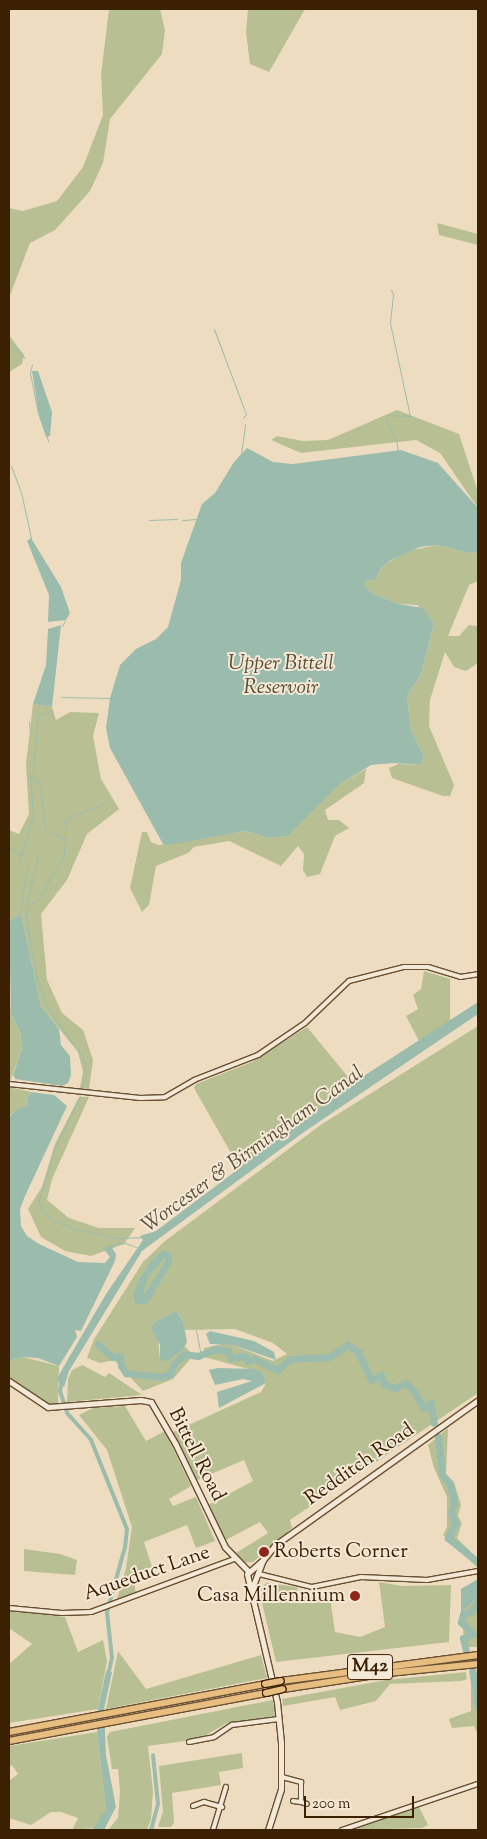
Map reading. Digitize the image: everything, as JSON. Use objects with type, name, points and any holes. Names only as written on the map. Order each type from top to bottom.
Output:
[{"type":"highway","name":"M42","points":[[9,1732],[281,1681],[478,1655]]},
{"type":"highway","name":"M42","points":[[9,1741],[109,1724],[283,1690],[478,1664]]},
{"type":"main road","name":"Bittell Road","points":[[9,1381],[40,1405],[58,1408],[141,1400],[150,1402],[176,1443],[220,1538],[234,1559],[249,1570],[259,1573]]},
{"type":"main road","name":"Redditch Road","points":[[249,1570],[263,1560],[298,1527],[478,1400]]},
{"type":"main road","name":"Redditch Road","points":[[251,1591],[263,1560]]},
{"type":"main road","points":[[249,1570],[248,1578],[279,1719],[282,1777],[268,1830]]},
{"type":"main road","points":[[248,1578],[255,1580]]},
{"type":"street","points":[[9,1084],[140,1098],[165,1097],[194,1080],[258,1055],[305,1023],[349,981],[404,967],[428,967],[460,977],[478,974]]},
{"type":"street","name":"Aqueduct Lane","points":[[9,1608],[72,1614],[91,1612],[234,1559]]},
{"type":"street","points":[[259,1573],[312,1588],[361,1577],[427,1580],[478,1571]]},
{"type":"street","points":[[193,1743],[214,1737],[232,1725],[279,1719]]},
{"type":"street","points":[[282,1777],[298,1779],[301,1782],[301,1802]]},
{"type":"street","points":[[342,1830],[478,1784]]},
{"type":"street","points":[[213,1830],[222,1807],[226,1787]]},
{"type":"street","points":[[293,1801],[307,1804]]},
{"type":"street","points":[[193,1806],[204,1802],[222,1807]]},
{"type":"shaded area","points":[[109,9],[160,9],[165,30],[162,54],[110,119],[103,163],[90,191],[55,230],[30,243],[9,298],[9,208],[23,211],[57,201],[83,167],[103,115],[101,74]]},
{"type":"shaded area","points":[[248,9],[305,9],[269,72],[250,64],[246,32]]},
{"type":"shaded area","points":[[437,223],[478,234],[478,245],[439,235]]},
{"type":"shaded area","points":[[9,335],[24,355],[22,364],[9,372]]},
{"type":"shaded area","points":[[397,410],[459,434],[478,492],[478,508],[440,453],[416,440],[301,453],[271,440],[277,436],[303,441],[328,440]]},
{"type":"shaded area","points":[[437,545],[468,553],[478,552],[478,581],[469,585],[448,636],[459,636],[469,625],[478,626],[478,663],[466,671],[454,667],[445,652],[430,700],[429,726],[454,785],[450,796],[443,796],[392,778],[389,768],[398,764],[421,765],[424,757],[411,730],[407,696],[421,674],[434,624],[417,605],[399,604],[374,594],[365,587],[366,581],[375,580],[381,568],[403,552]]},
{"type":"shaded area","points":[[33,704],[52,707],[56,720],[70,712],[99,713],[93,736],[101,779],[119,809],[87,834],[67,880],[41,914],[47,980],[62,1013],[83,1030],[93,1060],[89,1089],[80,1088],[83,1072],[78,1052],[41,1006],[21,914],[9,921],[9,830],[19,834],[29,814],[26,764]]},
{"type":"shaded area","points":[[366,769],[364,783],[325,810],[328,820],[339,820],[349,828],[335,836],[320,874],[307,877],[303,870],[304,854],[298,846],[281,866],[229,841],[194,847],[188,853],[156,866],[149,905],[142,912],[130,888],[142,832],[147,832],[151,842],[159,845],[245,831],[268,838],[288,836],[339,785]]},
{"type":"shaded area","points":[[424,971],[450,979],[450,1022],[419,1041],[406,1016],[418,1009],[413,995],[421,989]]},
{"type":"shaded area","points":[[9,986],[11,1013],[20,1032],[22,1048],[10,1082]]},
{"type":"shaded area","points":[[478,1026],[478,1393],[290,1520],[292,1528],[253,1562],[241,1563],[233,1555],[268,1533],[260,1522],[224,1541],[206,1506],[253,1481],[244,1460],[195,1481],[171,1433],[261,1392],[266,1383],[263,1373],[204,1357],[204,1348],[222,1344],[233,1345],[273,1361],[287,1354],[273,1343],[235,1329],[184,1330],[183,1321],[176,1311],[156,1321],[160,1359],[186,1347],[193,1356],[173,1379],[143,1391],[114,1360],[100,1363],[87,1358],[94,1339],[143,1262],[165,1241],[322,1124]]},
{"type":"shaded area","points":[[307,1027],[353,1083],[240,1169],[194,1088],[196,1084],[252,1062]]},
{"type":"shaded area","points":[[9,1087],[31,1092],[26,1100],[28,1106],[20,1108],[9,1116]]},
{"type":"shaded area","points":[[79,1097],[89,1097],[52,1179],[47,1200],[69,1218],[99,1228],[135,1228],[124,1244],[91,1256],[65,1251],[41,1237],[28,1209],[42,1187],[55,1144]]},
{"type":"shaded area","points":[[23,1357],[59,1366],[58,1405],[46,1405],[9,1380],[9,1361]]},
{"type":"shaded area","points":[[82,1365],[105,1377],[109,1373],[142,1395],[67,1402],[68,1379],[72,1370]]},
{"type":"shaded area","points":[[125,1406],[146,1441],[165,1431],[191,1486],[169,1499],[173,1506],[196,1497],[215,1541],[196,1548],[187,1525],[144,1542],[152,1567],[132,1574],[136,1593],[117,1599],[126,1568],[132,1527],[107,1450],[79,1415],[93,1408]]},
{"type":"shaded area","points":[[448,1428],[446,1474],[454,1482],[461,1505],[458,1516],[462,1523],[457,1538],[478,1559],[477,1567],[443,1535],[447,1527],[447,1497],[434,1468],[428,1445]]},
{"type":"shaded area","points":[[24,1549],[60,1554],[77,1560],[75,1575],[24,1571]]},
{"type":"shaded area","points":[[379,1582],[402,1586],[451,1585],[449,1642],[276,1662],[259,1590],[266,1583],[297,1587],[298,1597],[330,1597],[335,1632],[360,1637],[385,1627]]},
{"type":"shaded area","points":[[478,1594],[478,1647],[465,1647],[461,1613]]},
{"type":"shaded area","points":[[9,1611],[65,1617],[78,1652],[103,1640],[107,1661],[98,1709],[9,1723],[9,1664],[32,1644],[9,1628]]},
{"type":"shaded area","points":[[118,1651],[146,1689],[261,1655],[267,1678],[106,1709]]},
{"type":"shaded area","points":[[478,1671],[478,1735],[474,1726],[452,1728],[449,1719],[471,1711],[471,1672]]},
{"type":"shaded area","points":[[466,1672],[467,1679],[461,1681],[390,1684],[376,1701],[340,1710],[335,1697],[283,1706],[282,1699],[387,1680]]},
{"type":"shaded area","points":[[273,1700],[275,1716],[227,1723],[199,1739],[148,1746],[153,1791],[151,1819],[147,1830],[108,1830],[118,1818],[120,1791],[118,1769],[112,1769],[107,1737],[110,1732]]},
{"type":"shaded area","points":[[97,1732],[106,1809],[95,1828],[72,1830],[78,1818],[61,1812],[51,1812],[31,1825],[9,1818],[9,1781],[18,1774],[12,1765],[9,1767],[9,1746]]},
{"type":"shaded area","points":[[242,1753],[243,1768],[219,1772],[221,1785],[172,1793],[174,1823],[171,1827],[158,1827],[163,1812],[159,1766]]},
{"type":"shaded area","points":[[419,1807],[428,1825],[422,1828],[349,1830]]},
{"type":"water","points":[[32,371],[38,371],[52,412],[50,436],[46,437],[38,410]]},
{"type":"water","name":"Upper Bittell Reservoir","points":[[247,448],[273,462],[293,464],[401,450],[438,463],[478,508],[478,552],[468,553],[437,545],[420,547],[391,560],[381,568],[375,580],[366,581],[365,587],[374,594],[399,604],[423,608],[434,624],[421,674],[407,696],[411,730],[424,757],[421,765],[394,763],[371,765],[339,785],[288,836],[268,838],[245,831],[169,845],[163,844],[110,748],[106,728],[110,698],[120,665],[136,649],[156,639],[168,627],[181,580],[181,563],[202,504],[215,493],[234,462]]},
{"type":"water","points":[[31,538],[61,587],[70,613],[66,620],[48,622],[49,595],[27,541]]},
{"type":"water","points":[[61,625],[52,707],[33,704],[46,665],[48,629]]},
{"type":"water","points":[[21,914],[41,1006],[59,1029],[61,1045],[70,1056],[71,1075],[68,1083],[62,1086],[15,1079],[13,1075],[22,1048],[20,1032],[11,1013],[9,921]]},
{"type":"water","points":[[478,1002],[478,1014],[304,1132],[142,1251],[69,1371],[64,1387],[57,1380],[106,1294],[143,1240],[140,1236],[156,1231],[353,1083]]},
{"type":"water","points":[[31,1092],[54,1095],[67,1106],[20,1209],[21,1226],[27,1236],[39,1244],[78,1262],[105,1263],[110,1257],[103,1248],[115,1244],[112,1248],[116,1254],[115,1261],[81,1331],[75,1330],[77,1337],[59,1366],[38,1358],[23,1357],[9,1361],[9,1117],[20,1107],[28,1106],[26,1100]]},
{"type":"water","points":[[164,1250],[171,1254],[172,1263],[148,1303],[136,1305],[133,1295],[138,1281],[153,1258]],"holes":[[[165,1258],[165,1262],[142,1298],[148,1277]]]},
{"type":"water","points":[[176,1311],[183,1321],[187,1342],[183,1350],[165,1362],[160,1359],[160,1345],[151,1329],[156,1321]]},
{"type":"water","points":[[210,1331],[254,1341],[274,1352],[276,1360],[233,1345],[210,1344],[206,1334]]},
{"type":"water","points":[[218,1368],[254,1369],[263,1373],[266,1383],[219,1408],[217,1392],[252,1381],[243,1379],[215,1385],[209,1370]]},
{"type":"water","points":[[478,1579],[478,1596],[461,1613],[461,1589]]},
{"type":"water","points":[[106,1671],[112,1672],[104,1709],[106,1755],[116,1807],[104,1830],[92,1830],[106,1809],[97,1732],[98,1709]]},
{"type":"waterway","points":[[391,290],[393,294],[390,323],[410,416],[387,415],[386,422],[396,439],[398,451]]},
{"type":"waterway","points":[[214,329],[246,414],[243,418]]},
{"type":"waterway","points":[[9,341],[25,358]]},
{"type":"waterway","points":[[32,364],[30,373],[38,413],[48,441]]},
{"type":"waterway","points":[[241,454],[245,424]]},
{"type":"waterway","points":[[11,466],[21,492],[31,538]]},
{"type":"waterway","points":[[149,520],[177,519]]},
{"type":"waterway","points":[[182,520],[198,519]]},
{"type":"waterway","points":[[62,626],[65,621]]},
{"type":"waterway","points":[[61,697],[110,698]]},
{"type":"waterway","points":[[47,709],[48,713],[38,716],[33,770],[34,781],[40,782],[45,829],[65,839]]},
{"type":"waterway","points":[[29,721],[30,732]]},
{"type":"waterway","points":[[19,862],[33,815],[30,775]]},
{"type":"waterway","points":[[82,1089],[86,1073],[84,1059],[47,1007],[36,976],[26,918],[27,905],[38,900],[64,855],[66,819],[106,802]]},
{"type":"waterway","points":[[9,848],[21,855]]},
{"type":"waterway","points":[[27,904],[38,853]]},
{"type":"waterway","points":[[20,914],[27,866]]},
{"type":"waterway","points":[[80,1096],[54,1150],[38,1203],[50,1219],[71,1228],[117,1238],[141,1237]]},
{"type":"waterway","points":[[115,1244],[125,1243],[136,1247]]},
{"type":"waterway","points":[[196,1330],[201,1355]]},
{"type":"waterway","points":[[345,1338],[348,1345]]},
{"type":"waterway","points":[[98,1344],[112,1357],[120,1356],[121,1366],[126,1373],[163,1377],[170,1374],[174,1364],[184,1354],[198,1356],[215,1349],[228,1351],[230,1358],[245,1356],[247,1361],[255,1359],[277,1370],[290,1359],[329,1357],[348,1345],[358,1352],[371,1380],[381,1375],[384,1384],[395,1388],[405,1383],[414,1391],[423,1408],[430,1403],[434,1423]]},
{"type":"waterway","name":"Worcester & Birmingham Canal","points":[[62,1379],[60,1391],[67,1413],[91,1440],[127,1529],[125,1547],[107,1612],[112,1658],[108,1676]]},
{"type":"waterway","points":[[438,1437],[442,1475],[450,1484],[454,1504],[451,1513],[455,1523],[448,1538],[478,1562]]},
{"type":"waterway","points":[[466,1651],[463,1638],[473,1634],[461,1622],[463,1614],[472,1611],[478,1600]]},
{"type":"waterway","points":[[472,1670],[478,1706]]},
{"type":"waterway","points":[[151,1830],[158,1804],[153,1755]]},
{"type":"place","name":"Roberts Corner","points":[[264,1552]]},
{"type":"place","name":"Casa Millennium","points":[[355,1596]]}]
